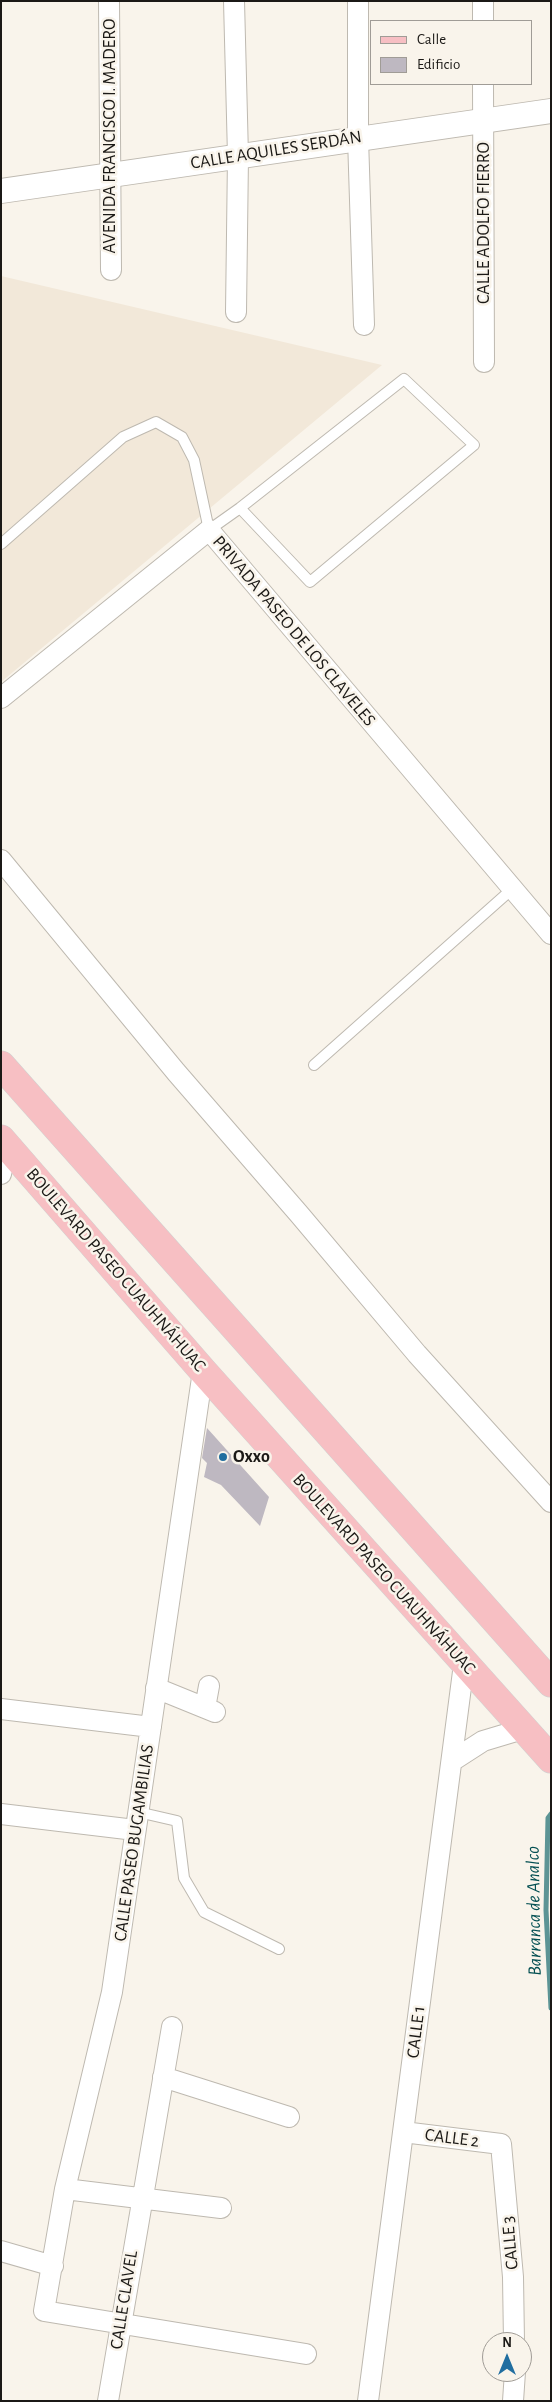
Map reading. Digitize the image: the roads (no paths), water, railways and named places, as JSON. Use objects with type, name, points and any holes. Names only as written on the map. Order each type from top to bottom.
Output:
[{"type":"main road","points":[[1,1065],[551,1683]]},
{"type":"main road","name":"BOULEVARD PASEO CUAUHNÁHUAC","points":[[4,1142],[203,1371],[536,1743]]},
{"type":"street","name":"AVENIDA FRANCISCO I. MADERO","points":[[109,1],[111,270]]},
{"type":"street","points":[[234,1],[238,156],[236,312]]},
{"type":"street","points":[[358,1],[358,138],[364,325]]},
{"type":"street","points":[[483,1],[483,20]]},
{"type":"street","name":"CALLE ADOLFO FIERRO","points":[[483,85],[484,362]]},
{"type":"street","name":"CALLE AQUILES SERDÁN","points":[[1,191],[483,119],[551,111]]},
{"type":"street","name":"PRIVADA PASEO DE LOS CLAVELES","points":[[1,698],[209,530],[551,934]]},
{"type":"street","points":[[1,860],[176,1072],[417,1354],[551,1502]]},
{"type":"street","points":[[1,1174],[4,1142]]},
{"type":"street","name":"CALLE PASEO BUGAMBILIAS","points":[[120,2324],[44,2311],[65,2189],[112,1992],[203,1371]]},
{"type":"street","name":"CALLE 1","points":[[368,2401],[464,1664]]},
{"type":"street","points":[[156,1688],[210,1710],[209,1686]]},
{"type":"street","points":[[1,1709],[151,1726]]},
{"type":"street","points":[[452,1761],[483,1741],[536,1743]]},
{"type":"street","points":[[1,1814],[136,1821]]},
{"type":"street","name":"CALLE CLAVEL","points":[[108,2401],[141,2199],[172,2027]]},
{"type":"street","points":[[163,2077],[289,2116]]},
{"type":"street","name":"CALLE 2","points":[[403,2132],[501,2144]]},
{"type":"street","name":"CALLE 3","points":[[501,2144],[513,2277],[514,2332]]},
{"type":"street","points":[[65,2189],[221,2208]]},
{"type":"street","points":[[1,2251],[53,2266]]},
{"type":"street","points":[[120,2324],[306,2354]]},
{"type":"street","points":[[514,2401],[515,2382]]},
{"type":"lane","points":[[1,544],[123,437],[156,422],[182,437],[194,460],[209,530],[240,508],[404,379],[474,445],[310,582],[240,508]]},
{"type":"lane","points":[[314,1065],[512,890]]},
{"type":"lane","points":[[136,1821],[177,1822],[184,1878],[204,1912],[279,1949]]},
{"type":"waterway","name":"Barranca de Analco","points":[[551,1814],[548,1818],[546,1910],[551,2008]]},
{"type":"place","name":"Oxxo","points":[[223,1457]]}]
